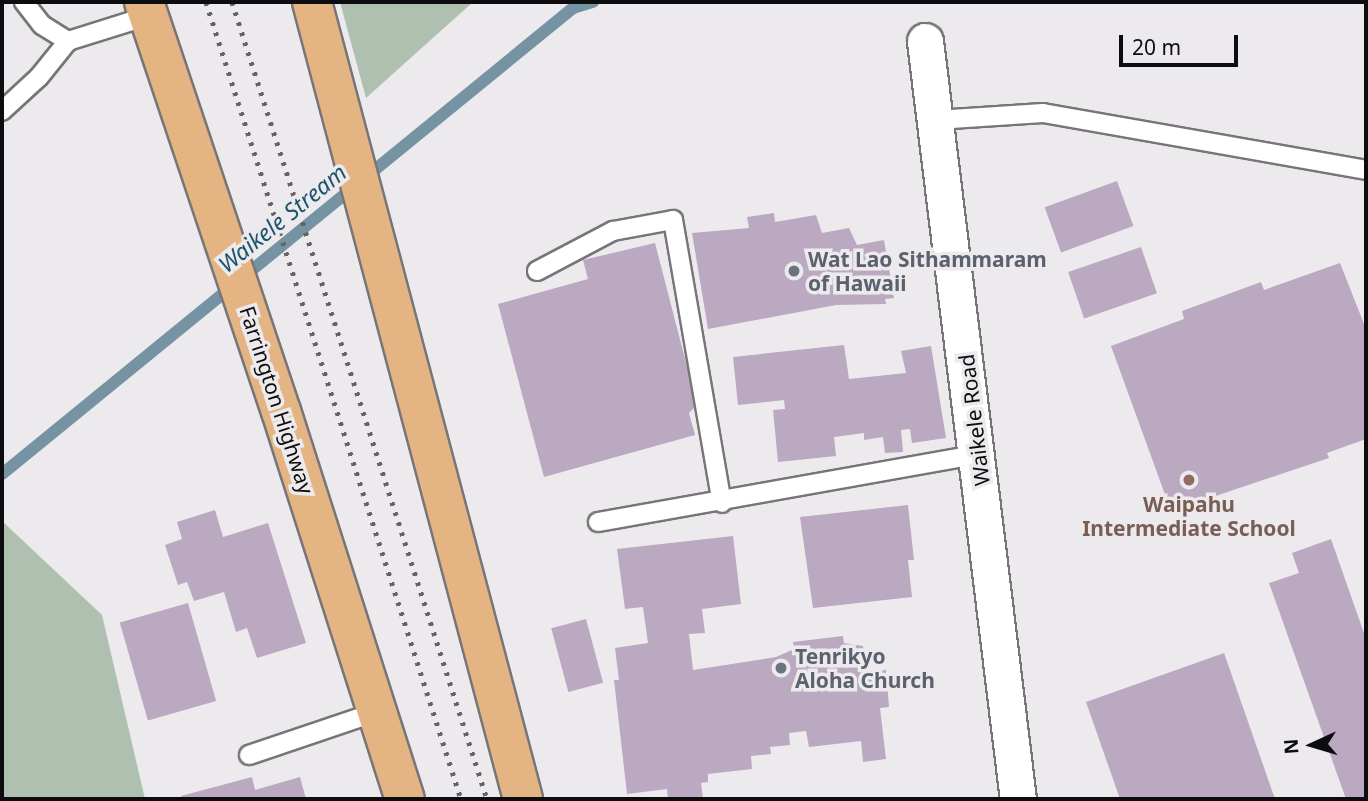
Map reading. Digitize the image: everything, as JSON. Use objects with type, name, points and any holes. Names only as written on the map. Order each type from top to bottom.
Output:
[{"type":"main road","points":[[312,2],[401,326],[523,799]]},
{"type":"main road","name":"Farrington Highway","points":[[146,9],[281,411],[405,799]]},
{"type":"street","name":"Waikele Road","points":[[925,41],[979,454],[1018,799]]},
{"type":"lane","points":[[24,2],[43,25],[68,41]]},
{"type":"lane","points":[[2,111],[40,77],[68,41],[146,9]]},
{"type":"lane","points":[[936,120],[1043,113],[1366,170]]},
{"type":"lane","points":[[537,271],[613,231],[673,220],[722,503]]},
{"type":"lane","points":[[598,522],[722,503],[979,454]]},
{"type":"lane","points":[[249,754],[379,711]]},
{"type":"green space","points":[[340,2],[473,2],[366,98]]},
{"type":"green space","points":[[2,521],[102,615],[145,799],[2,799]]},
{"type":"building","points":[[1117,181],[1133,226],[1061,252],[1045,207]]},
{"type":"building","name":"Wat Lao Sithammaram of Hawaii","points":[[774,213],[775,222],[816,215],[822,233],[849,228],[857,245],[884,240],[894,298],[885,299],[886,304],[836,305],[708,329],[692,233],[749,228],[747,217]]},
{"type":"building","points":[[655,243],[697,405],[689,413],[695,435],[544,477],[498,304],[588,279],[583,260]]},
{"type":"building","points":[[1141,247],[1157,293],[1084,318],[1068,272]]},
{"type":"building","points":[[1340,263],[1366,329],[1366,439],[1327,453],[1329,458],[1171,511],[1111,346],[1184,319],[1182,311],[1261,282],[1264,290]]},
{"type":"building","points":[[844,345],[849,379],[906,373],[901,351],[931,346],[946,438],[912,443],[910,429],[901,430],[903,452],[885,453],[883,437],[864,440],[864,433],[834,437],[836,456],[778,462],[773,410],[785,409],[784,400],[738,405],[733,357]]},
{"type":"building","points":[[908,505],[914,560],[908,560],[912,597],[813,608],[800,517]]},
{"type":"building","points":[[215,510],[223,537],[268,523],[306,643],[257,658],[247,628],[236,632],[224,592],[194,601],[187,582],[178,585],[165,545],[182,539],[177,522]]},
{"type":"building","name":"Tenrikyo Aloha Church","points":[[733,536],[741,604],[702,609],[705,633],[689,634],[693,670],[776,657],[794,649],[793,642],[843,636],[844,643],[863,646],[866,672],[886,670],[889,707],[880,708],[886,759],[863,762],[861,741],[809,747],[806,731],[789,733],[790,745],[770,747],[771,754],[751,756],[752,769],[708,774],[708,782],[701,783],[703,799],[668,799],[667,789],[627,794],[614,680],[619,680],[615,648],[648,643],[643,607],[625,609],[617,549]]},
{"type":"building","points":[[1331,539],[1366,639],[1366,799],[1346,799],[1269,583],[1299,573],[1292,553]]},
{"type":"building","points":[[188,603],[216,701],[148,721],[120,623]]},
{"type":"building","points":[[586,619],[603,683],[568,692],[551,628]]},
{"type":"building","points":[[1224,653],[1275,799],[1120,799],[1086,702]]},
{"type":"building","points":[[252,777],[255,790],[300,777],[306,799],[182,799],[181,796]]},
{"type":"waterway","name":"Waikele Stream","points":[[2,474],[573,8],[593,2]]},
{"type":"railway","points":[[206,2],[461,799]]},
{"type":"railway","points":[[232,2],[487,799]]},
{"type":"place","name":"Wat Lao Sithammaram of Hawaii","points":[[794,271]]},
{"type":"place","name":"Waipahu Intermediate School","points":[[1189,480]]},
{"type":"place","name":"Tenrikyo Aloha Church","points":[[781,668]]}]
